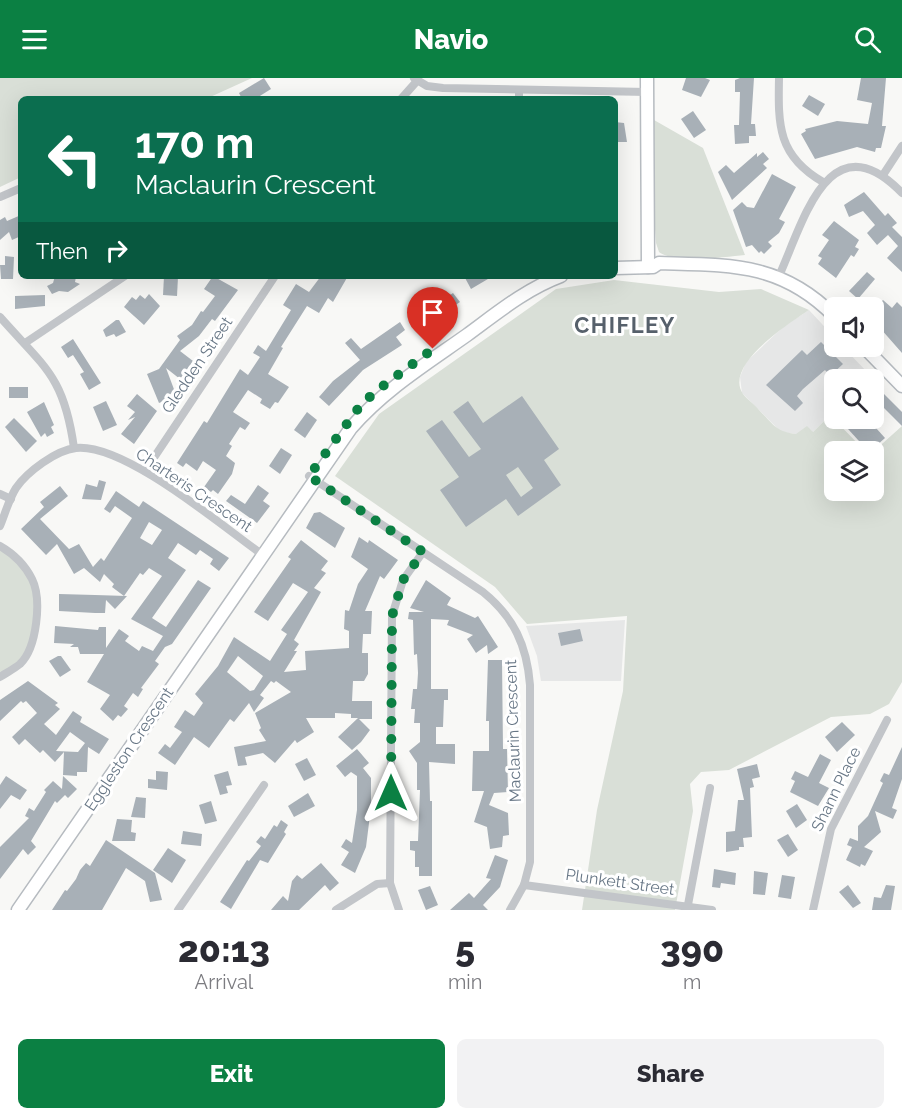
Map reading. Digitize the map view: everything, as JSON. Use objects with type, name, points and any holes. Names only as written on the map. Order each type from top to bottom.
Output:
[{"type":"street","points":[[647,78],[646,203],[641,209],[647,263]]},
{"type":"street","points":[[779,78],[780,132],[795,159],[805,171],[824,182]]},
{"type":"street","points":[[403,96],[416,80],[443,88],[519,94],[647,92]]},
{"type":"street","points":[[883,175],[902,146]]},
{"type":"street","points":[[779,276],[824,182],[833,173],[846,168],[860,167],[883,175],[902,193]]},
{"type":"street","points":[[0,197],[18,189]]},
{"type":"street","points":[[618,260],[707,264],[759,270],[779,276],[810,295],[824,307]]},
{"type":"street","points":[[618,268],[647,263]]},
{"type":"street","points":[[25,343],[121,279]]},
{"type":"street","name":"Gledden Street","points":[[145,471],[273,279]]},
{"type":"street","name":"Eggleston Crescent","points":[[312,478],[345,423],[375,392],[535,279]]},
{"type":"street","name":"Eggleston Crescent","points":[[18,910],[239,588],[246,582],[260,553],[312,478],[351,428],[380,398],[522,295],[555,279]]},
{"type":"street","points":[[0,317],[56,379],[66,403],[74,448],[45,462],[26,476],[11,499],[0,526]]},
{"type":"street","points":[[874,357],[902,386]]},
{"type":"street","name":"Charteris Crescent","points":[[74,448],[100,451],[145,471],[260,553]]},
{"type":"street","name":"Maclaurin Crescent","points":[[312,478],[496,602],[508,616],[525,650],[530,685],[530,862],[524,885],[510,910]]},
{"type":"street","points":[[0,494],[11,499]]},
{"type":"street","points":[[0,546],[10,552],[29,574],[35,587],[36,608],[36,627],[29,649],[21,663],[0,677]]},
{"type":"street","points":[[399,910],[390,883],[392,616],[403,580],[423,552]]},
{"type":"street","name":"Shann Place","points":[[813,910],[831,829],[887,720]]},
{"type":"street","points":[[178,910],[264,785]]},
{"type":"street","points":[[688,908],[710,788]]},
{"type":"street","points":[[336,910],[376,884],[390,883]]},
{"type":"street","name":"Plunkett Street","points":[[524,885],[712,910]]},
{"type":"shaded area","points":[[0,78],[252,78],[212,96],[18,96],[18,178],[0,187]]},
{"type":"shaded area","points":[[647,116],[703,148],[745,255],[688,259],[666,256],[659,252],[656,243]]},
{"type":"shaded area","points":[[614,280],[719,292],[761,289],[809,310],[761,346],[742,370],[739,383],[743,394],[779,429],[796,434],[807,426],[813,432],[824,421],[824,429],[844,429],[855,441],[824,441],[824,501],[884,501],[884,442],[902,426],[902,682],[889,704],[870,714],[831,717],[729,770],[701,772],[690,784],[693,811],[675,910],[582,910],[597,810],[623,691],[627,616],[527,624],[495,587],[335,476],[379,414],[556,289]]},
{"type":"shaded area","points":[[809,310],[824,326],[824,357],[853,357],[864,369],[824,369],[824,421],[813,432],[796,434],[781,432],[742,393],[740,377],[746,362],[783,327]]},
{"type":"shaded area","points":[[0,546],[33,580],[36,627],[21,663],[0,677]]},
{"type":"shaded area","points":[[625,620],[621,681],[541,681],[537,656],[526,626]]},
{"type":"building","points":[[264,78],[271,89],[260,96],[240,96],[239,93]]},
{"type":"building","points":[[686,78],[710,80],[701,97],[682,90]]},
{"type":"building","points":[[754,78],[751,124],[755,124],[756,136],[749,136],[749,143],[735,144],[734,125],[739,125],[740,92],[735,92],[735,80]]},
{"type":"building","points":[[861,78],[886,78],[882,126],[886,126],[881,148],[876,148],[875,152],[857,147],[815,159],[801,134],[806,131],[805,129],[837,121],[868,124],[872,103],[857,100]]},
{"type":"building","points":[[809,95],[825,104],[818,116],[802,106]]},
{"type":"building","points":[[693,111],[706,130],[694,138],[681,119]]},
{"type":"building","points":[[618,122],[624,123],[627,142],[618,142]]},
{"type":"building","points":[[763,152],[769,159],[763,164],[767,168],[732,200],[718,172],[726,165],[734,173],[757,153],[757,157]]},
{"type":"building","points":[[772,174],[796,187],[779,219],[785,222],[779,233],[768,242],[772,246],[764,254],[761,251],[759,253],[752,245],[746,247],[733,210],[742,202],[747,207],[754,208]]},
{"type":"building","points":[[864,192],[885,216],[888,213],[897,223],[892,227],[902,237],[902,272],[887,258],[898,246],[888,235],[877,245],[867,233],[875,225],[863,211],[849,217],[844,205]]},
{"type":"building","points":[[18,216],[18,237],[12,240],[9,232],[0,240],[0,220],[5,217],[7,221]]},
{"type":"building","points":[[834,221],[859,240],[855,247],[859,249],[854,257],[851,255],[836,278],[818,264],[822,258],[818,256],[829,240],[822,235]]},
{"type":"building","points":[[5,256],[14,257],[13,279],[1,279],[0,265],[5,265]]},
{"type":"building","points":[[867,272],[875,279],[860,297],[856,297],[849,291]]},
{"type":"building","points":[[54,279],[76,279],[75,282],[80,284],[68,292],[59,291],[52,294],[47,286],[53,283]]},
{"type":"building","points":[[164,279],[178,279],[177,296],[163,295]]},
{"type":"building","points":[[211,279],[218,279],[238,290],[215,321],[212,319],[199,336],[180,351],[193,361],[180,379],[166,368],[175,392],[170,394],[171,398],[159,403],[147,374],[159,369],[180,340],[177,336],[192,325],[215,296],[204,289]]},
{"type":"building","points":[[319,279],[346,279],[333,302],[328,298],[319,313],[307,306],[281,347],[283,348],[268,374],[289,387],[278,403],[275,402],[270,409],[260,403],[262,399],[248,390],[233,412],[250,423],[245,430],[240,427],[229,444],[232,446],[226,456],[235,463],[232,474],[218,494],[213,490],[211,492],[204,487],[216,470],[203,461],[197,471],[186,463],[183,467],[177,463],[204,421],[207,423],[240,369],[248,375],[260,357],[253,353],[258,345],[266,351],[291,310],[283,305],[296,284],[309,292]]},
{"type":"building","points":[[466,279],[488,279],[471,289]]},
{"type":"building","points":[[442,293],[446,298],[453,293],[460,302],[418,330],[411,320],[420,314],[414,305],[421,300],[424,305]]},
{"type":"building","points":[[149,294],[160,306],[144,325],[124,307],[132,297],[136,300],[140,295],[145,299]]},
{"type":"building","points":[[45,295],[45,306],[15,309],[15,296]]},
{"type":"building","points":[[884,301],[892,308],[897,302],[902,307],[902,353],[884,333]]},
{"type":"building","points":[[119,320],[126,332],[116,337],[114,334],[106,337],[103,330]]},
{"type":"building","points":[[400,322],[405,330],[396,337],[402,345],[363,370],[329,406],[319,397],[333,381],[360,360],[345,343],[351,338],[361,349]]},
{"type":"building","points":[[73,339],[101,383],[89,390],[80,374],[84,372],[73,355],[68,358],[61,347]]},
{"type":"building","points":[[821,342],[824,345],[824,357],[836,357],[843,364],[838,369],[824,369],[803,389],[797,396],[803,403],[795,411],[766,385],[802,350],[807,355]]},
{"type":"building","points":[[9,387],[28,387],[28,398],[9,398]]},
{"type":"building","points":[[137,394],[157,411],[134,444],[121,434],[135,417],[128,420],[135,412],[127,406]]},
{"type":"building","points":[[884,394],[902,412],[902,426],[884,408]]},
{"type":"building","points":[[522,396],[559,449],[544,460],[561,485],[518,516],[506,499],[466,527],[440,490],[459,477],[426,431],[442,420],[469,457],[481,449],[453,412],[468,401],[483,423]],"holes":[[[518,467],[533,488],[521,497],[506,475]]]},
{"type":"building","points":[[106,401],[117,425],[103,431],[93,407]]},
{"type":"building","points":[[44,402],[54,425],[51,427],[54,433],[47,437],[45,433],[41,437],[27,412]]},
{"type":"building","points":[[307,412],[317,420],[305,438],[294,430]]},
{"type":"building","points":[[14,418],[37,441],[26,452],[5,427]]},
{"type":"building","points":[[848,429],[877,429],[885,438],[882,441],[859,441]]},
{"type":"building","points":[[281,448],[292,455],[280,474],[269,466]]},
{"type":"building","points":[[99,480],[106,482],[101,500],[82,499],[86,484],[97,487]]},
{"type":"building","points":[[258,485],[269,493],[263,501],[270,506],[257,523],[226,501],[231,495],[245,504]]},
{"type":"building","points":[[60,486],[68,496],[40,519],[69,549],[79,544],[93,567],[101,558],[104,561],[132,518],[115,506],[110,513],[104,509],[116,491],[139,507],[143,501],[229,558],[219,571],[210,564],[213,559],[200,550],[196,555],[178,543],[168,558],[186,570],[152,618],[166,627],[198,580],[211,588],[172,644],[165,647],[155,661],[159,664],[141,688],[143,689],[138,697],[133,693],[124,706],[128,709],[121,717],[118,715],[113,721],[100,709],[110,695],[87,682],[104,654],[80,654],[78,647],[70,647],[74,644],[54,643],[55,626],[98,630],[99,627],[106,627],[106,648],[119,629],[129,636],[125,641],[139,651],[142,646],[153,651],[163,636],[131,619],[162,576],[149,568],[143,575],[140,573],[124,596],[112,587],[114,584],[104,574],[100,582],[84,568],[74,574],[57,544],[46,555],[21,529],[44,507],[40,502]],"holes":[[[149,522],[162,530],[152,545],[140,538]]]},
{"type":"building","points":[[320,512],[345,528],[335,548],[306,528],[314,513]]},
{"type":"building","points":[[359,537],[368,543],[369,540],[398,560],[384,579],[380,576],[365,611],[372,611],[371,634],[363,634],[362,653],[368,653],[368,674],[364,681],[353,681],[352,701],[372,701],[372,719],[359,719],[370,730],[361,742],[352,750],[338,737],[358,718],[351,718],[351,714],[335,713],[335,718],[306,718],[314,732],[297,743],[295,740],[275,763],[263,753],[245,757],[247,765],[238,766],[234,747],[266,741],[259,730],[261,728],[255,713],[291,692],[276,681],[274,683],[271,681],[260,695],[264,698],[254,712],[249,703],[234,722],[230,719],[209,748],[194,737],[175,765],[158,753],[165,744],[170,748],[182,732],[174,727],[185,710],[194,716],[203,703],[195,694],[218,666],[234,637],[270,661],[287,634],[281,630],[308,592],[293,583],[268,621],[254,612],[291,559],[288,557],[301,540],[328,561],[321,570],[326,573],[314,588],[321,592],[294,640],[299,644],[294,651],[297,651],[284,672],[306,670],[305,651],[349,648],[349,631],[344,629],[345,610],[349,611],[358,584],[368,569],[351,557]],"holes":[[[238,656],[263,676],[254,690],[250,691],[227,672]]]},
{"type":"building","points":[[426,580],[451,598],[447,605],[475,618],[478,616],[498,647],[488,654],[487,645],[476,653],[467,639],[473,635],[447,625],[449,620],[431,619],[431,689],[448,689],[448,700],[444,700],[443,727],[436,727],[436,744],[455,744],[455,764],[429,762],[430,801],[432,801],[432,876],[419,876],[419,867],[415,867],[415,851],[410,850],[410,841],[418,841],[420,790],[417,790],[417,763],[409,751],[420,742],[420,723],[414,723],[415,709],[411,709],[413,689],[417,689],[418,673],[417,654],[414,655],[413,620],[408,619],[409,612],[424,612],[410,608]]},
{"type":"building","points":[[59,594],[127,596],[115,609],[106,600],[105,613],[95,613],[59,611]]},
{"type":"building","points":[[580,629],[583,641],[561,646],[558,633]]},
{"type":"building","points":[[61,656],[71,670],[60,677],[49,661]]},
{"type":"building","points":[[488,660],[502,660],[503,749],[507,749],[508,792],[494,793],[489,805],[508,813],[509,835],[503,836],[502,847],[490,849],[487,827],[474,822],[484,791],[472,791],[473,751],[489,751],[489,721],[486,721]]},
{"type":"building","points":[[28,681],[58,703],[55,705],[60,709],[44,724],[56,735],[73,711],[82,717],[80,722],[109,739],[99,754],[88,747],[87,772],[77,772],[77,776],[63,775],[64,752],[55,762],[43,750],[40,753],[25,739],[19,745],[12,737],[37,713],[26,701],[23,703],[21,701],[0,721],[0,700]],"holes":[[[70,732],[85,743],[78,752],[56,751]]]},
{"type":"building","points":[[842,722],[855,735],[837,752],[825,737]]},
{"type":"building","points":[[902,747],[902,779],[892,808],[897,810],[893,819],[875,811],[881,832],[864,847],[873,851],[865,866],[861,864],[860,867],[846,860],[852,847],[847,845],[850,838],[858,841],[858,826],[868,816],[883,783],[880,781],[884,773],[889,775]]},
{"type":"building","points":[[357,749],[369,763],[363,768],[371,778],[371,807],[366,847],[355,873],[341,865],[349,852],[341,847],[346,839],[352,843],[357,810],[357,776],[351,772],[345,777],[336,766]]},
{"type":"building","points":[[820,754],[831,760],[819,783],[829,788],[818,806],[790,792],[795,781],[791,779],[795,771],[808,777]]},
{"type":"building","points":[[307,758],[316,775],[304,781],[295,764]]},
{"type":"building","points":[[757,764],[760,777],[752,779],[754,787],[750,788],[752,837],[743,838],[744,847],[739,847],[739,850],[726,852],[726,832],[735,831],[738,800],[744,800],[737,769]]},
{"type":"building","points":[[156,771],[168,772],[167,790],[148,788],[148,779],[156,780]]},
{"type":"building","points":[[228,771],[232,785],[226,786],[228,793],[220,795],[214,775]]},
{"type":"building","points":[[6,776],[27,790],[20,800],[11,795],[0,809],[0,785]]},
{"type":"building","points":[[63,776],[77,789],[68,798],[65,795],[57,803],[55,801],[31,841],[36,847],[28,855],[23,849],[0,879],[0,847],[29,818],[25,816],[29,808],[34,811],[46,792],[44,790],[53,781],[62,789]]},
{"type":"building","points":[[308,793],[315,806],[294,817],[288,806]]},
{"type":"building","points":[[136,797],[146,798],[145,818],[131,817]]},
{"type":"building","points":[[211,801],[217,821],[205,824],[199,805]]},
{"type":"building","points":[[797,804],[807,820],[796,828],[786,811]]},
{"type":"building","points":[[117,819],[132,820],[131,832],[136,833],[135,841],[112,841]]},
{"type":"building","points":[[281,820],[288,825],[284,832],[286,834],[268,863],[260,860],[231,909],[220,902],[247,860],[249,861],[261,846],[256,842],[261,836],[265,839],[274,825],[277,827]]},
{"type":"building","points":[[183,831],[202,834],[201,846],[181,844]]},
{"type":"building","points":[[788,834],[798,850],[788,857],[777,840]]},
{"type":"building","points":[[106,840],[155,873],[162,900],[150,902],[145,881],[126,868],[102,910],[52,910],[86,863],[90,866]]},
{"type":"building","points":[[168,848],[186,860],[172,883],[153,870]]},
{"type":"building","points":[[495,855],[508,860],[500,887],[483,905],[488,910],[450,910],[469,893],[474,898],[491,879],[486,878]]},
{"type":"building","points":[[321,863],[339,883],[330,891],[325,885],[299,910],[271,910],[283,896],[288,901],[292,881],[297,875],[302,879]]},
{"type":"building","points":[[714,869],[736,873],[735,885],[721,883],[720,888],[712,887]]},
{"type":"building","points":[[754,871],[768,873],[765,895],[753,894]]},
{"type":"building","points":[[782,875],[795,877],[791,899],[778,897]]},
{"type":"building","points":[[848,885],[861,903],[853,908],[839,892]]},
{"type":"building","points":[[886,885],[895,886],[891,910],[872,910],[874,897],[881,898]]},
{"type":"building","points":[[430,886],[438,905],[426,910],[418,890]]},
{"type":"district","name":"CHIFLEY","points":[[625,325]]},
{"type":"route","points":[[391,793],[392,616],[395,598],[403,580],[423,552],[309,476],[345,423],[360,406],[397,374],[433,349]]}]
